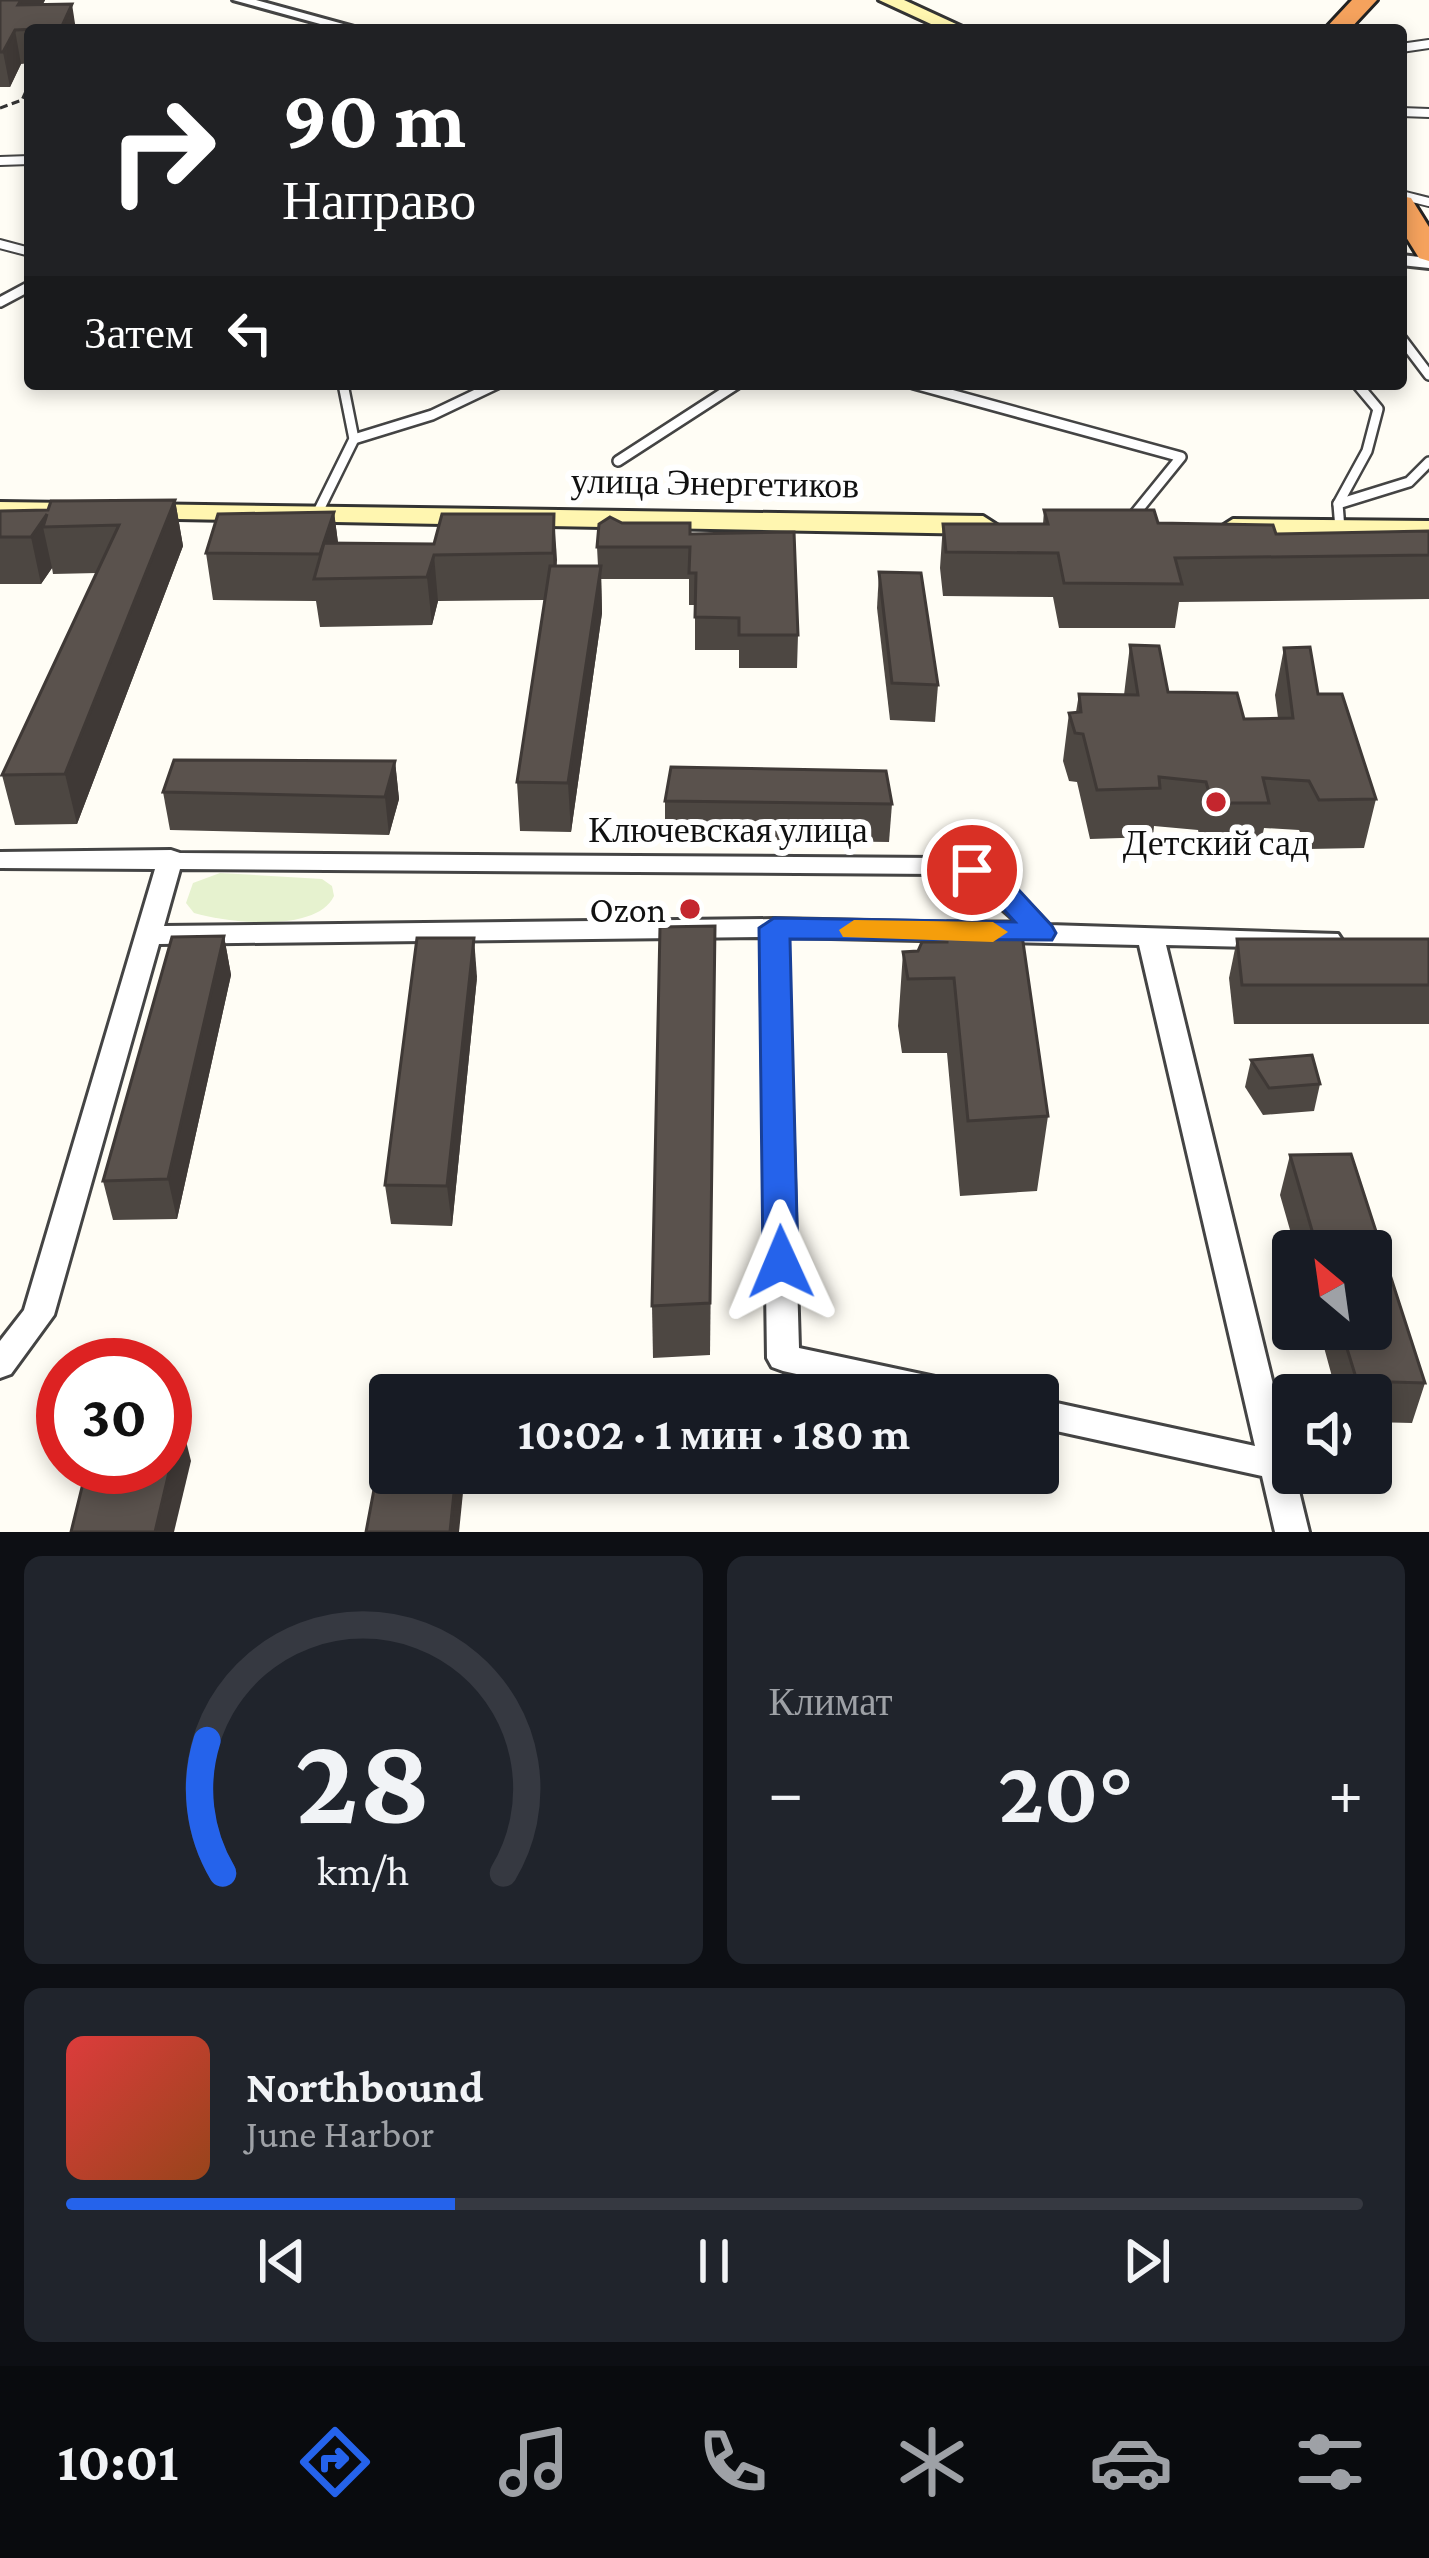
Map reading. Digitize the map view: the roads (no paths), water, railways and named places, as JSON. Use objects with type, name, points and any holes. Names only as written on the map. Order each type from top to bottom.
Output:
[{"type":"highway","points":[[1342,24],[1365,0]]},
{"type":"highway","points":[[1407,218],[1417,251]]},
{"type":"street","points":[[240,0],[334,24]]},
{"type":"street","points":[[888,0],[946,24]]},
{"type":"street","name":"улица Энергетиков","points":[[0,510],[1010,525]]},
{"type":"street","points":[[1113,526],[1185,527],[1339,516],[1429,530]]},
{"type":"street","points":[[1,1364],[38,1315],[171,858]]},
{"type":"street","name":"Ключевская улица","points":[[0,860],[938,866],[972,870],[995,882],[1041,933]]},
{"type":"street","points":[[149,935],[774,928],[1360,940]]},
{"type":"street","points":[[774,928],[783,1358],[857,1374]]},
{"type":"street","points":[[1151,938],[1272,1448]]},
{"type":"street","points":[[1059,1418],[1272,1464]]},
{"type":"street","points":[[1283,1494],[1292,1532]]},
{"type":"lane","points":[[1407,346],[1429,375]]},
{"type":"lane","points":[[316,516],[354,439],[344,390]]},
{"type":"lane","points":[[354,439],[432,416],[485,390]]},
{"type":"lane","points":[[618,460],[728,390]]},
{"type":"lane","points":[[936,390],[1181,457],[1113,526]]},
{"type":"lane","points":[[1339,516],[1367,451],[1378,409],[1360,390]]},
{"type":"lane","points":[[1339,516],[1409,482],[1429,462]]},
{"type":"place","name":"Детский сад","points":[[1216,802]]},
{"type":"place","name":"Ozon","points":[[690,909]]}]
